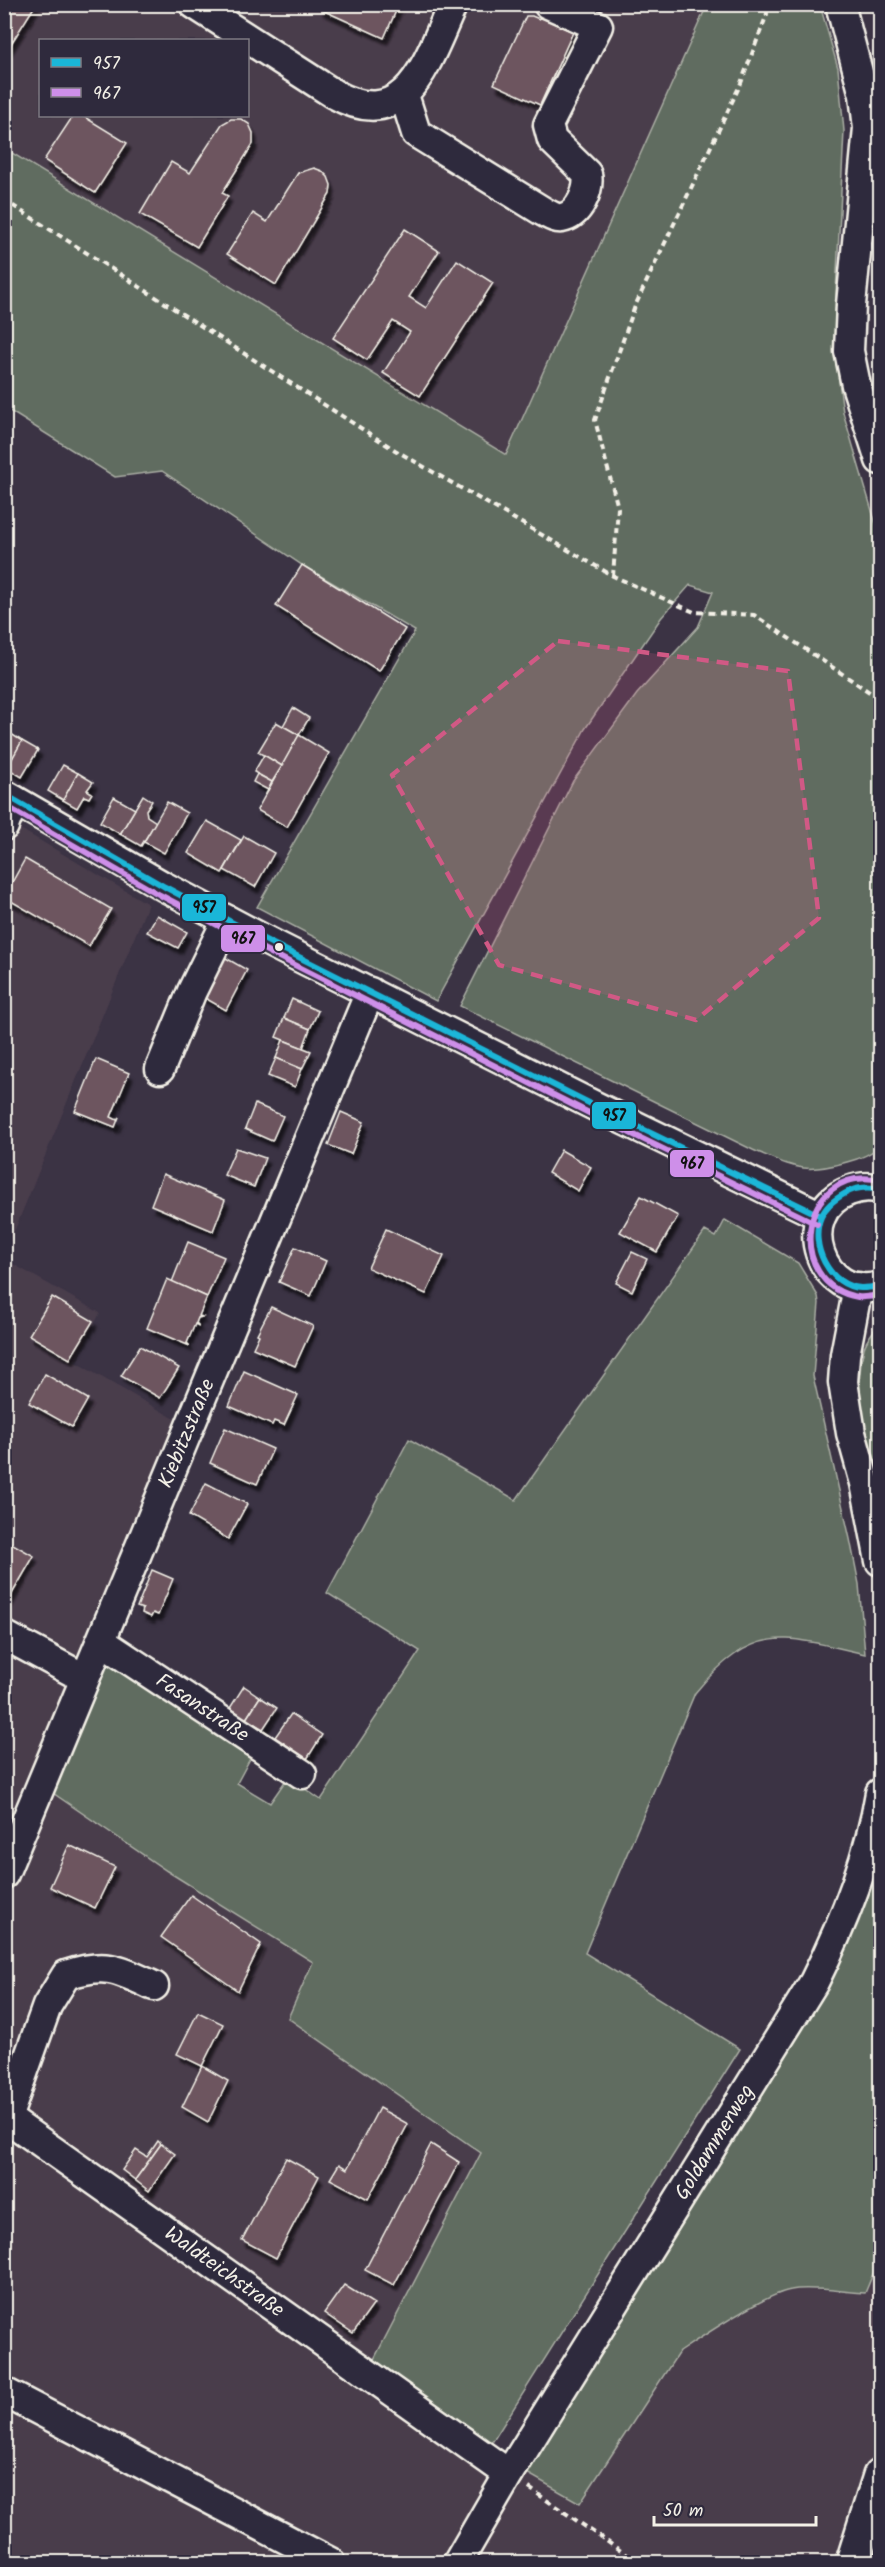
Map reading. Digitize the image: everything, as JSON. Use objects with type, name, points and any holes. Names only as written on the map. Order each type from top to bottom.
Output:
[{"type":"highway","points":[[853,2562],[880,2476]]},
{"type":"street","points":[[194,4],[352,103],[379,106],[390,103],[413,87],[453,4]]},
{"type":"street","points":[[404,95],[416,133],[544,212],[556,218],[570,215],[580,204],[589,182],[587,174],[552,140],[548,125],[598,26],[548,4]]},
{"type":"street","points":[[840,4],[864,95],[868,128],[851,305],[849,351],[856,385],[880,460]]},
{"type":"street","points":[[4,826],[9,797],[227,920],[593,1105],[821,1216]]},
{"type":"street","points":[[160,1069],[192,991],[227,920]]},
{"type":"street","name":"Kiebitzstraße","points":[[4,1874],[370,992]]},
{"type":"street","points":[[880,1189],[858,1187],[843,1193],[830,1203],[821,1216],[817,1230],[817,1246],[822,1260],[837,1278],[869,1286],[845,1355],[843,1382],[851,1433],[865,1483],[880,1561]]},
{"type":"street","points":[[4,1635],[84,1678]]},
{"type":"street","name":"Fasanstraße","points":[[102,1642],[302,1774]]},
{"type":"street","name":"Goldammerweg","points":[[458,2562],[509,2474],[813,1982],[831,1949],[858,1879],[880,1793]]},
{"type":"street","points":[[6,2117],[47,2006],[66,1975],[89,1967],[117,1970],[154,1986]]},
{"type":"street","name":"Waldteichstraße","points":[[6,2117],[509,2474]]},
{"type":"street","points":[[4,2392],[330,2562]]},
{"type":"path","points":[[613,576],[618,508],[595,420],[635,306],[741,83],[767,14],[766,4]]},
{"type":"path","points":[[4,200],[394,450],[613,576],[694,612],[754,615],[880,699]]},
{"type":"path","points":[[509,2474],[637,2562]]},
{"type":"highlighted area","points":[[558,641],[788,671],[819,918],[696,1020],[499,965],[392,775]]},
{"type":"shaded area","points":[[4,5],[707,5],[506,455],[5,148]]},
{"type":"shaded area","points":[[5,820],[148,904],[5,1254]]},
{"type":"shaded area","points":[[4,1259],[100,1313],[75,1362],[175,1419],[107,1595],[50,1791],[167,1871],[313,1962],[288,2018],[481,2153],[370,2367],[525,2472],[652,2391],[679,2352],[701,2336],[770,2297],[793,2289],[865,2293],[880,2257],[880,2562],[5,2562]]},
{"type":"green space","points":[[707,5],[820,5],[838,68],[844,131],[835,313],[836,359],[843,412],[880,538],[880,1146],[856,1159],[819,1168],[789,1165],[753,1150],[460,1006],[573,781],[637,694],[698,627],[713,592],[690,585],[661,618],[585,729],[436,1001],[257,907],[415,631],[302,565],[162,471],[115,477],[5,408],[4,148],[506,455]]},
{"type":"green space","points":[[725,1220],[798,1263],[818,1296],[813,1376],[859,1584],[865,1654],[797,1640],[773,1640],[759,1643],[746,1648],[724,1663],[695,1693],[585,1953],[740,2049],[493,2441],[478,2440],[370,2367],[481,2153],[288,2018],[313,1962],[167,1871],[50,1791],[105,1661],[252,1755],[237,1783],[270,1803],[288,1777],[321,1800],[420,1651],[327,1593],[409,1439],[516,1500],[705,1231],[716,1237]]},
{"type":"green space","points":[[880,1320],[880,1492],[863,1421],[859,1384],[864,1348]]},
{"type":"green space","points":[[880,1849],[880,2257],[865,2293],[808,2289],[779,2293],[734,2316],[679,2352],[580,2503],[525,2472]]},
{"type":"building","points":[[4,4],[36,4],[4,55]]},
{"type":"building","points":[[322,4],[399,4],[384,38],[320,9]]},
{"type":"building","points":[[526,16],[539,19],[540,17],[573,32],[540,105],[494,84]]},
{"type":"building","points":[[72,117],[85,117],[127,143],[95,193],[44,160]]},
{"type":"building","points":[[231,119],[241,119],[249,124],[253,133],[253,144],[222,193],[228,196],[197,247],[140,214],[171,162],[190,173],[222,124]]},
{"type":"building","points":[[314,168],[322,171],[328,177],[331,185],[330,194],[276,285],[227,254],[253,213],[267,222],[298,173]]},
{"type":"building","points":[[405,229],[439,251],[409,297],[426,308],[457,260],[493,283],[420,396],[383,373],[410,332],[393,321],[367,360],[333,338]]},
{"type":"building","points":[[302,565],[405,629],[379,671],[276,606]]},
{"type":"building","points":[[293,708],[309,718],[299,735],[283,726]]},
{"type":"building","points":[[276,722],[299,735],[282,766],[258,752]]},
{"type":"building","points":[[8,732],[22,741],[7,768],[4,766],[4,737]]},
{"type":"building","points":[[299,735],[329,753],[287,827],[257,810]]},
{"type":"building","points":[[22,741],[38,750],[22,777],[7,768]]},
{"type":"building","points":[[264,755],[282,766],[272,782],[254,772]]},
{"type":"building","points":[[63,765],[78,773],[63,800],[48,791]]},
{"type":"building","points":[[78,773],[93,782],[87,790],[92,793],[89,798],[84,796],[77,808],[63,800]]},
{"type":"building","points":[[257,774],[272,782],[268,790],[253,782]]},
{"type":"building","points":[[143,795],[152,801],[146,810],[147,816],[156,822],[141,846],[120,834]]},
{"type":"building","points":[[114,797],[135,809],[120,834],[100,822]]},
{"type":"building","points":[[167,802],[187,813],[164,853],[144,842]]},
{"type":"building","points":[[207,821],[241,840],[222,873],[188,853]]},
{"type":"building","points":[[244,836],[274,853],[255,887],[224,870]]},
{"type":"building","points":[[25,859],[111,909],[89,946],[4,897]]},
{"type":"building","points":[[157,915],[187,932],[178,948],[147,932]]},
{"type":"building","points":[[217,953],[247,970],[226,1010],[196,993]]},
{"type":"building","points":[[292,999],[318,1011],[310,1029],[284,1018]]},
{"type":"building","points":[[284,1018],[310,1029],[303,1048],[276,1037]]},
{"type":"building","points":[[283,1040],[311,1051],[302,1069],[276,1058]]},
{"type":"building","points":[[276,1058],[302,1069],[295,1087],[268,1076]]},
{"type":"building","points":[[96,1059],[129,1073],[111,1117],[117,1120],[119,1117],[115,1127],[75,1111]]},
{"type":"building","points":[[255,1104],[283,1116],[272,1141],[245,1129]]},
{"type":"building","points":[[341,1112],[364,1122],[351,1154],[328,1145]]},
{"type":"building","points":[[236,1148],[265,1158],[254,1187],[224,1175]]},
{"type":"building","points":[[561,1150],[591,1167],[578,1191],[548,1173]]},
{"type":"building","points":[[163,1174],[225,1200],[213,1231],[151,1205]]},
{"type":"building","points":[[641,1196],[678,1216],[657,1252],[620,1232]]},
{"type":"building","points":[[386,1229],[444,1256],[426,1294],[368,1268]]},
{"type":"building","points":[[188,1242],[224,1257],[207,1297],[172,1282]]},
{"type":"building","points":[[295,1247],[326,1261],[311,1296],[279,1282]]},
{"type":"building","points":[[632,1252],[647,1259],[632,1291],[616,1283]]},
{"type":"building","points":[[167,1279],[207,1297],[199,1316],[202,1317],[198,1318],[196,1323],[199,1326],[195,1324],[187,1343],[190,1346],[147,1328]]},
{"type":"building","points":[[52,1297],[93,1321],[70,1359],[29,1335]]},
{"type":"building","points":[[271,1307],[313,1326],[295,1366],[253,1348],[259,1335],[257,1334]]},
{"type":"building","points":[[140,1346],[179,1368],[160,1398],[121,1376]]},
{"type":"building","points":[[244,1371],[298,1395],[284,1425],[274,1421],[272,1425],[229,1406]]},
{"type":"building","points":[[45,1374],[88,1399],[72,1427],[29,1403]]},
{"type":"building","points":[[225,1428],[273,1449],[257,1484],[210,1463]]},
{"type":"building","points":[[206,1483],[247,1504],[228,1539],[189,1516]]},
{"type":"building","points":[[4,1539],[34,1556],[5,1606],[4,1606]]},
{"type":"building","points":[[152,1570],[173,1579],[158,1615],[153,1613],[151,1617],[142,1613],[143,1609],[137,1607]]},
{"type":"building","points":[[244,1686],[260,1697],[246,1719],[230,1708]]},
{"type":"building","points":[[260,1697],[277,1708],[263,1729],[246,1719]]},
{"type":"building","points":[[291,1714],[322,1735],[307,1759],[275,1737]]},
{"type":"building","points":[[69,1845],[115,1867],[95,1908],[50,1887]]},
{"type":"building","points":[[191,1895],[261,1944],[238,1991],[161,1937]]},
{"type":"building","points":[[198,2012],[223,2024],[202,2066],[177,2054]]},
{"type":"building","points":[[202,2066],[228,2081],[208,2122],[182,2107]]},
{"type":"building","points":[[379,2108],[408,2124],[368,2199],[330,2179],[339,2164],[347,2169]]},
{"type":"building","points":[[158,2141],[161,2144],[135,2180],[122,2170],[136,2150],[147,2157]]},
{"type":"building","points":[[161,2144],[175,2154],[149,2191],[135,2180]]},
{"type":"building","points":[[431,2144],[459,2162],[394,2285],[365,2270]]},
{"type":"building","points":[[286,2158],[319,2176],[276,2258],[242,2240]]},
{"type":"building","points":[[344,2285],[374,2304],[353,2333],[324,2313]]},
{"type":"transit line","name":"957","points":[[4,794],[165,887],[269,942],[593,1105],[821,1216]]},
{"type":"transit line","name":"967","points":[[4,805],[160,895],[265,950],[589,1113],[817,1224]]},
{"type":"transit line","name":"967","points":[[880,1180],[853,1180],[832,1189],[818,1206],[810,1228],[811,1250],[818,1271],[834,1288],[858,1297],[880,1295]]},
{"type":"transit line","name":"957","points":[[880,1189],[866,1187],[848,1192],[825,1210],[818,1228],[820,1251],[831,1272],[850,1286],[861,1288],[880,1286]]}]
